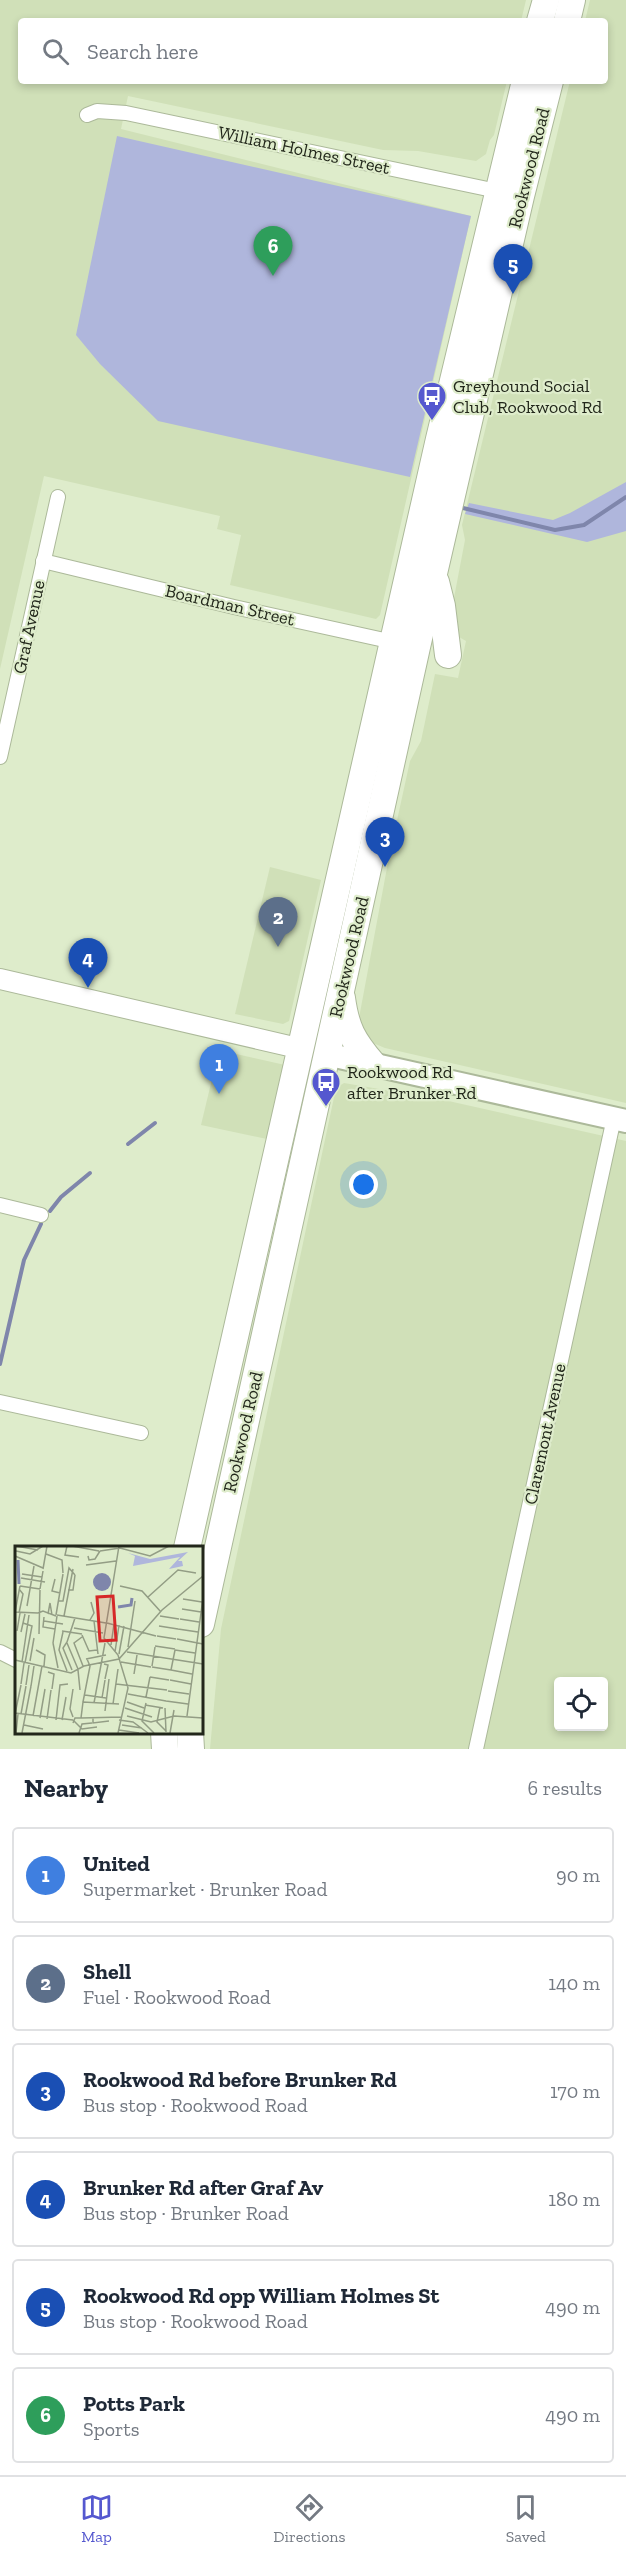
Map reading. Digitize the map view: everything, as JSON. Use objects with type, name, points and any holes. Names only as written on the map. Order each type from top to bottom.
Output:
[{"type":"highway","points":[[541,18],[546,0]]},
{"type":"highway","points":[[568,18],[572,0]]},
{"type":"highway","name":"Rookwood Road","points":[[189,1546],[314,1052],[341,992],[405,645],[434,576],[508,194],[525,84]]},
{"type":"highway","name":"Rookwood Road","points":[[202,1619],[314,1052],[405,645],[508,194],[549,84]]},
{"type":"highway","points":[[434,576],[442,606],[448,655]]},
{"type":"highway","points":[[341,992],[346,1025],[358,1047],[373,1064]]},
{"type":"highway","points":[[164,1734],[165,1749]]},
{"type":"highway","points":[[190,1734],[191,1749]]},
{"type":"main road","points":[[0,979],[620,1120]]},
{"type":"street","name":"William Holmes Street","points":[[87,115],[97,111],[126,113],[508,194]]},
{"type":"street","name":"Graf Avenue","points":[[0,757],[58,496]]},
{"type":"street","name":"Boardman Street","points":[[43,561],[405,645]]},
{"type":"street","name":"Claremont Avenue","points":[[476,1749],[620,1120]]},
{"type":"street","points":[[0,1204],[41,1215]]},
{"type":"street","points":[[0,1402],[141,1433]]},
{"type":"street","points":[[0,1652],[15,1660]]},
{"type":"shaded area","points":[[0,0],[526,0],[522,18],[18,18],[18,84],[506,84],[494,135],[486,154],[476,161],[418,151],[383,150],[128,96],[121,129],[471,216],[380,615],[376,619],[230,585],[241,535],[217,529],[220,516],[44,476],[0,669]]},
{"type":"shaded area","points":[[590,0],[626,0],[626,1103],[385,1048],[373,1043],[367,1036],[359,1018],[389,857],[410,761],[421,741],[435,674],[458,678],[466,641],[459,637],[453,603],[465,540],[462,525],[569,84],[608,84],[608,18],[586,18]]},
{"type":"shaded area","points":[[117,136],[471,216],[410,477],[158,421],[100,364],[76,335]]},
{"type":"shaded area","points":[[626,482],[626,531],[587,542],[465,514],[469,503],[553,520]]},
{"type":"shaded area","points":[[270,867],[321,880],[289,1021],[283,1024],[235,1014]]},
{"type":"shaded area","points":[[219,1050],[285,1065],[267,1139],[201,1125]]},
{"type":"shaded area","points":[[344,1083],[444,1100],[626,1141],[626,1749],[210,1749],[221,1629],[336,1088]]},
{"type":"waterway","points":[[463,508],[555,530],[584,525],[626,497]]},
{"type":"waterway","points":[[211,1068],[221,1051]]},
{"type":"waterway","points":[[128,1144],[155,1123]]},
{"type":"waterway","points":[[50,1211],[61,1197],[90,1173]]},
{"type":"waterway","points":[[0,1364],[24,1260],[41,1224]]},
{"type":"place","name":"Potts Park","points":[[273,276]]},
{"type":"place","name":"Rookwood Rd opp William Holmes St","points":[[513,294]]},
{"type":"place","name":"Greyhound Social Club, Rookwood Rd","points":[[432,422]]},
{"type":"place","name":"Rookwood Rd before Brunker Rd","points":[[385,867]]},
{"type":"place","name":"Shell","points":[[278,947]]},
{"type":"place","name":"Brunker Rd after Graf Av","points":[[88,988]]},
{"type":"place","name":"United","points":[[219,1094]]},
{"type":"place","name":"Rookwood Rd after Brunker Rd","points":[[326,1108]]}]
